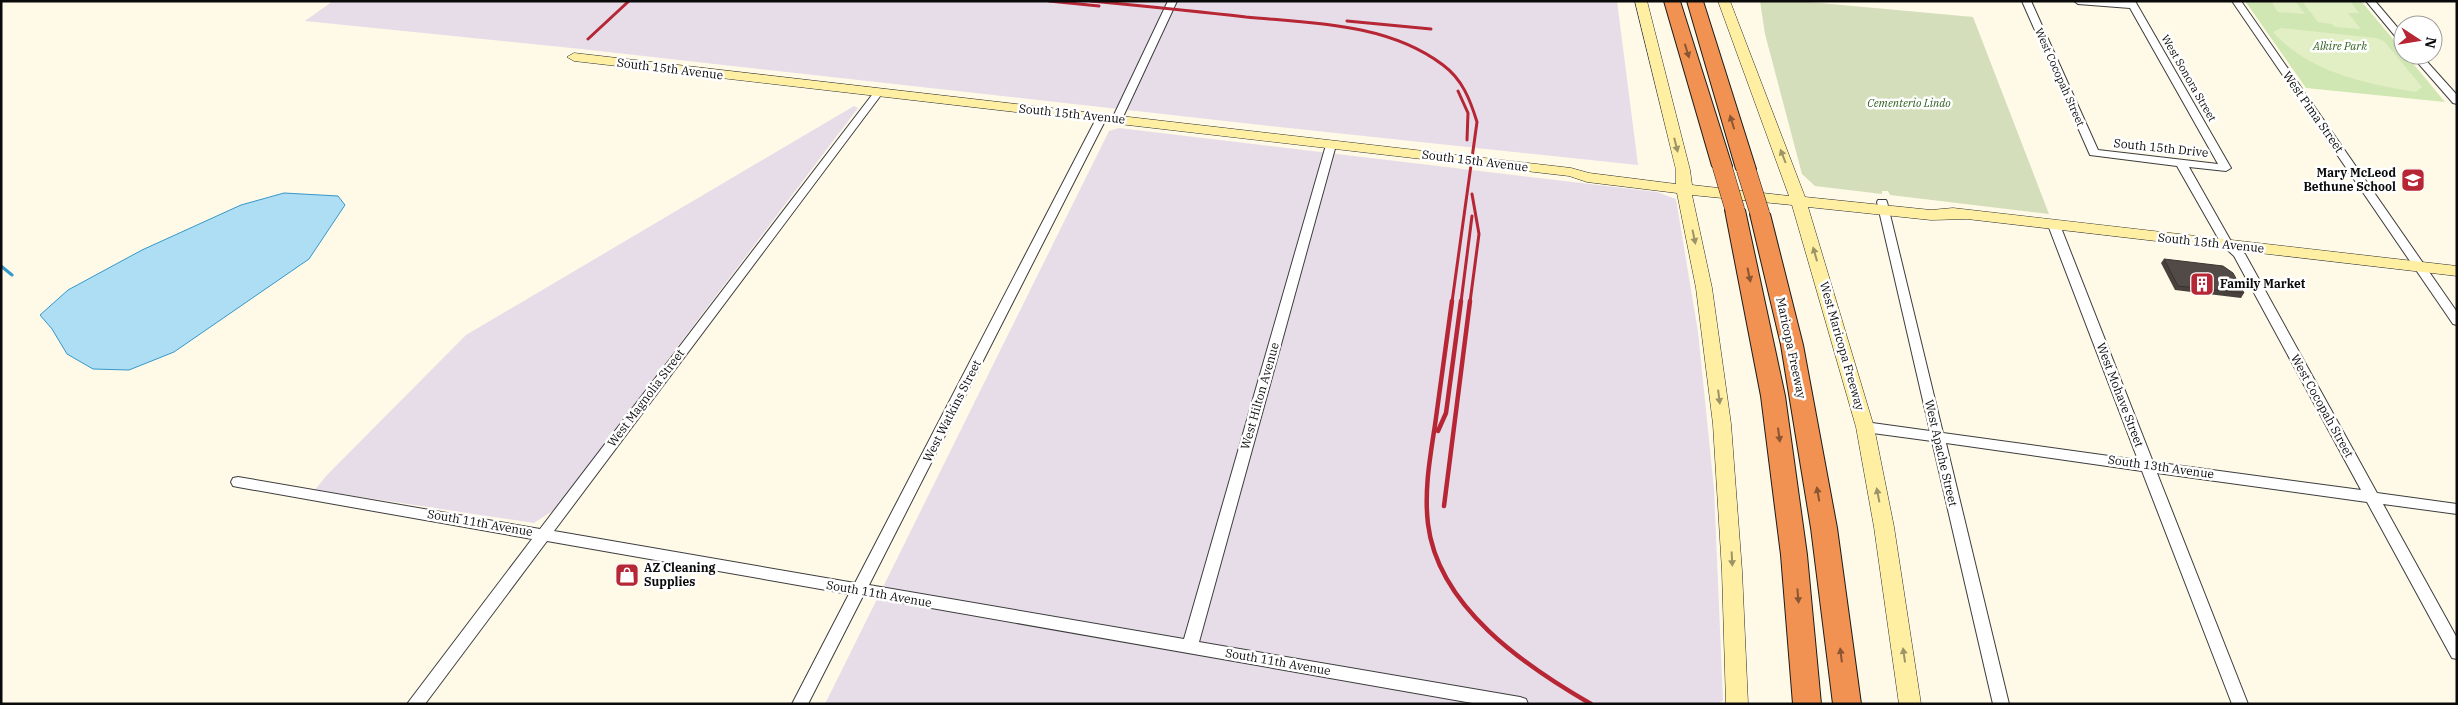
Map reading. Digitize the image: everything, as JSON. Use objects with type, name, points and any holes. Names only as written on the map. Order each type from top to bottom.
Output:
[{"type":"highway","points":[[1672,1],[1735,210],[1773,396],[1794,555],[1807,704]]},
{"type":"highway","name":"Maricopa Freeway","points":[[1695,1],[1760,214],[1792,345],[1824,528],[1847,704]]},
{"type":"main road","points":[[1641,1],[1684,183],[1704,288],[1722,424],[1731,544],[1737,704]]},
{"type":"main road","name":"West Maricopa Freeway","points":[[1724,1],[1798,196],[1865,428],[1884,527],[1910,704]]},
{"type":"main road","name":"South 15th Avenue","points":[[574,58],[1571,172],[1587,177],[1684,183],[1883,206],[1931,215],[1965,215],[2457,271]]},
{"type":"street","name":"West Watkins Street","points":[[800,704],[1173,1]]},
{"type":"street","name":"West Cocopah Street","points":[[2026,1],[2094,153]]},
{"type":"street","points":[[2078,1],[2131,4]]},
{"type":"street","name":"West Pima Street","points":[[2236,1],[2457,321]]},
{"type":"street","points":[[2370,1],[2393,28]]},
{"type":"street","name":"West Sonora Street","points":[[2131,4],[2226,168]]},
{"type":"street","points":[[2425,65],[2456,101]]},
{"type":"street","name":"West Magnolia Street","points":[[415,704],[878,93]]},
{"type":"street","name":"West Hilton Avenue","points":[[1190,647],[1331,145]]},
{"type":"street","name":"South 15th Drive","points":[[2094,153],[2226,168]]},
{"type":"street","name":"West Cocopah Street","points":[[2181,163],[2228,245],[2239,254],[2243,261],[2457,653]]},
{"type":"street","name":"West Apache Street","points":[[1883,206],[2001,704]]},
{"type":"street","name":"West Mohave Street","points":[[2054,225],[2240,704]]},
{"type":"street","name":"South 13th Avenue","points":[[1865,428],[2457,509]]},
{"type":"street","name":"South 11th Avenue","points":[[238,482],[1520,704]]},
{"type":"shaded area","points":[[333,1],[1617,1],[1638,165],[581,49],[305,21]]},
{"type":"shaded area","points":[[854,106],[858,108],[554,510],[534,523],[315,490],[326,476],[466,335]]},
{"type":"shaded area","points":[[1119,128],[1657,192],[1676,199],[1698,332],[1714,489],[1723,700],[1717,704],[825,704],[1109,131]]},
{"type":"green space","name":"Cementerio Lindo","points":[[1760,1],[1798,1],[1973,17],[2049,214],[1890,195],[1888,191],[1882,191],[1882,194],[1815,186],[1802,174],[1765,34]]},
{"type":"green space","name":"Alkire Park","points":[[2245,1],[2361,1],[2393,39],[2393,65],[2414,65],[2445,102],[2306,88]]},
{"type":"green space","points":[[2271,1],[2295,1],[2305,14],[2278,12]]},
{"type":"green space","points":[[2302,1],[2350,1],[2359,13],[2348,13],[2361,29],[2335,27],[2332,24],[2318,22]]},
{"type":"green space","points":[[2281,28],[2376,38],[2384,41],[2393,52],[2393,65],[2404,65],[2422,87],[2416,92],[2377,85],[2339,74],[2303,57],[2287,46],[2273,32]]},
{"type":"water","points":[[284,193],[338,196],[345,205],[309,259],[174,352],[129,370],[93,369],[67,354],[52,329],[40,315],[68,290],[142,250],[241,205]]},
{"type":"building","name":"Family Market","points":[[2164,259],[2223,266],[2233,273],[2244,293],[2178,286]]},
{"type":"waterway","points":[[1,266],[12,275]]},
{"type":"railway","points":[[588,39],[629,1]]},
{"type":"railway","points":[[1049,1],[1099,6]]},
{"type":"railway","points":[[1091,1],[1348,28],[1374,33],[1398,41],[1421,51],[1443,65],[1460,83],[1477,122],[1452,302]]},
{"type":"railway","points":[[1347,21],[1431,29]]},
{"type":"railway","points":[[1458,91],[1468,113],[1467,140]]},
{"type":"railway","points":[[1470,302],[1479,234],[1472,194]]},
{"type":"railway","points":[[1461,302],[1472,216]]},
{"type":"railway","points":[[1452,301],[1427,486],[1428,524],[1435,554],[1448,582],[1488,631],[1539,672],[1591,704]]},
{"type":"railway","points":[[1438,431],[1446,413],[1461,301]]},
{"type":"railway","points":[[1444,506],[1470,301]]},
{"type":"place","name":"Mary McLeod Bethune School","points":[[2413,180]]},
{"type":"place","name":"Family Market","points":[[2202,284]]},
{"type":"place","name":"AZ Cleaning Supplies","points":[[627,575]]}]
